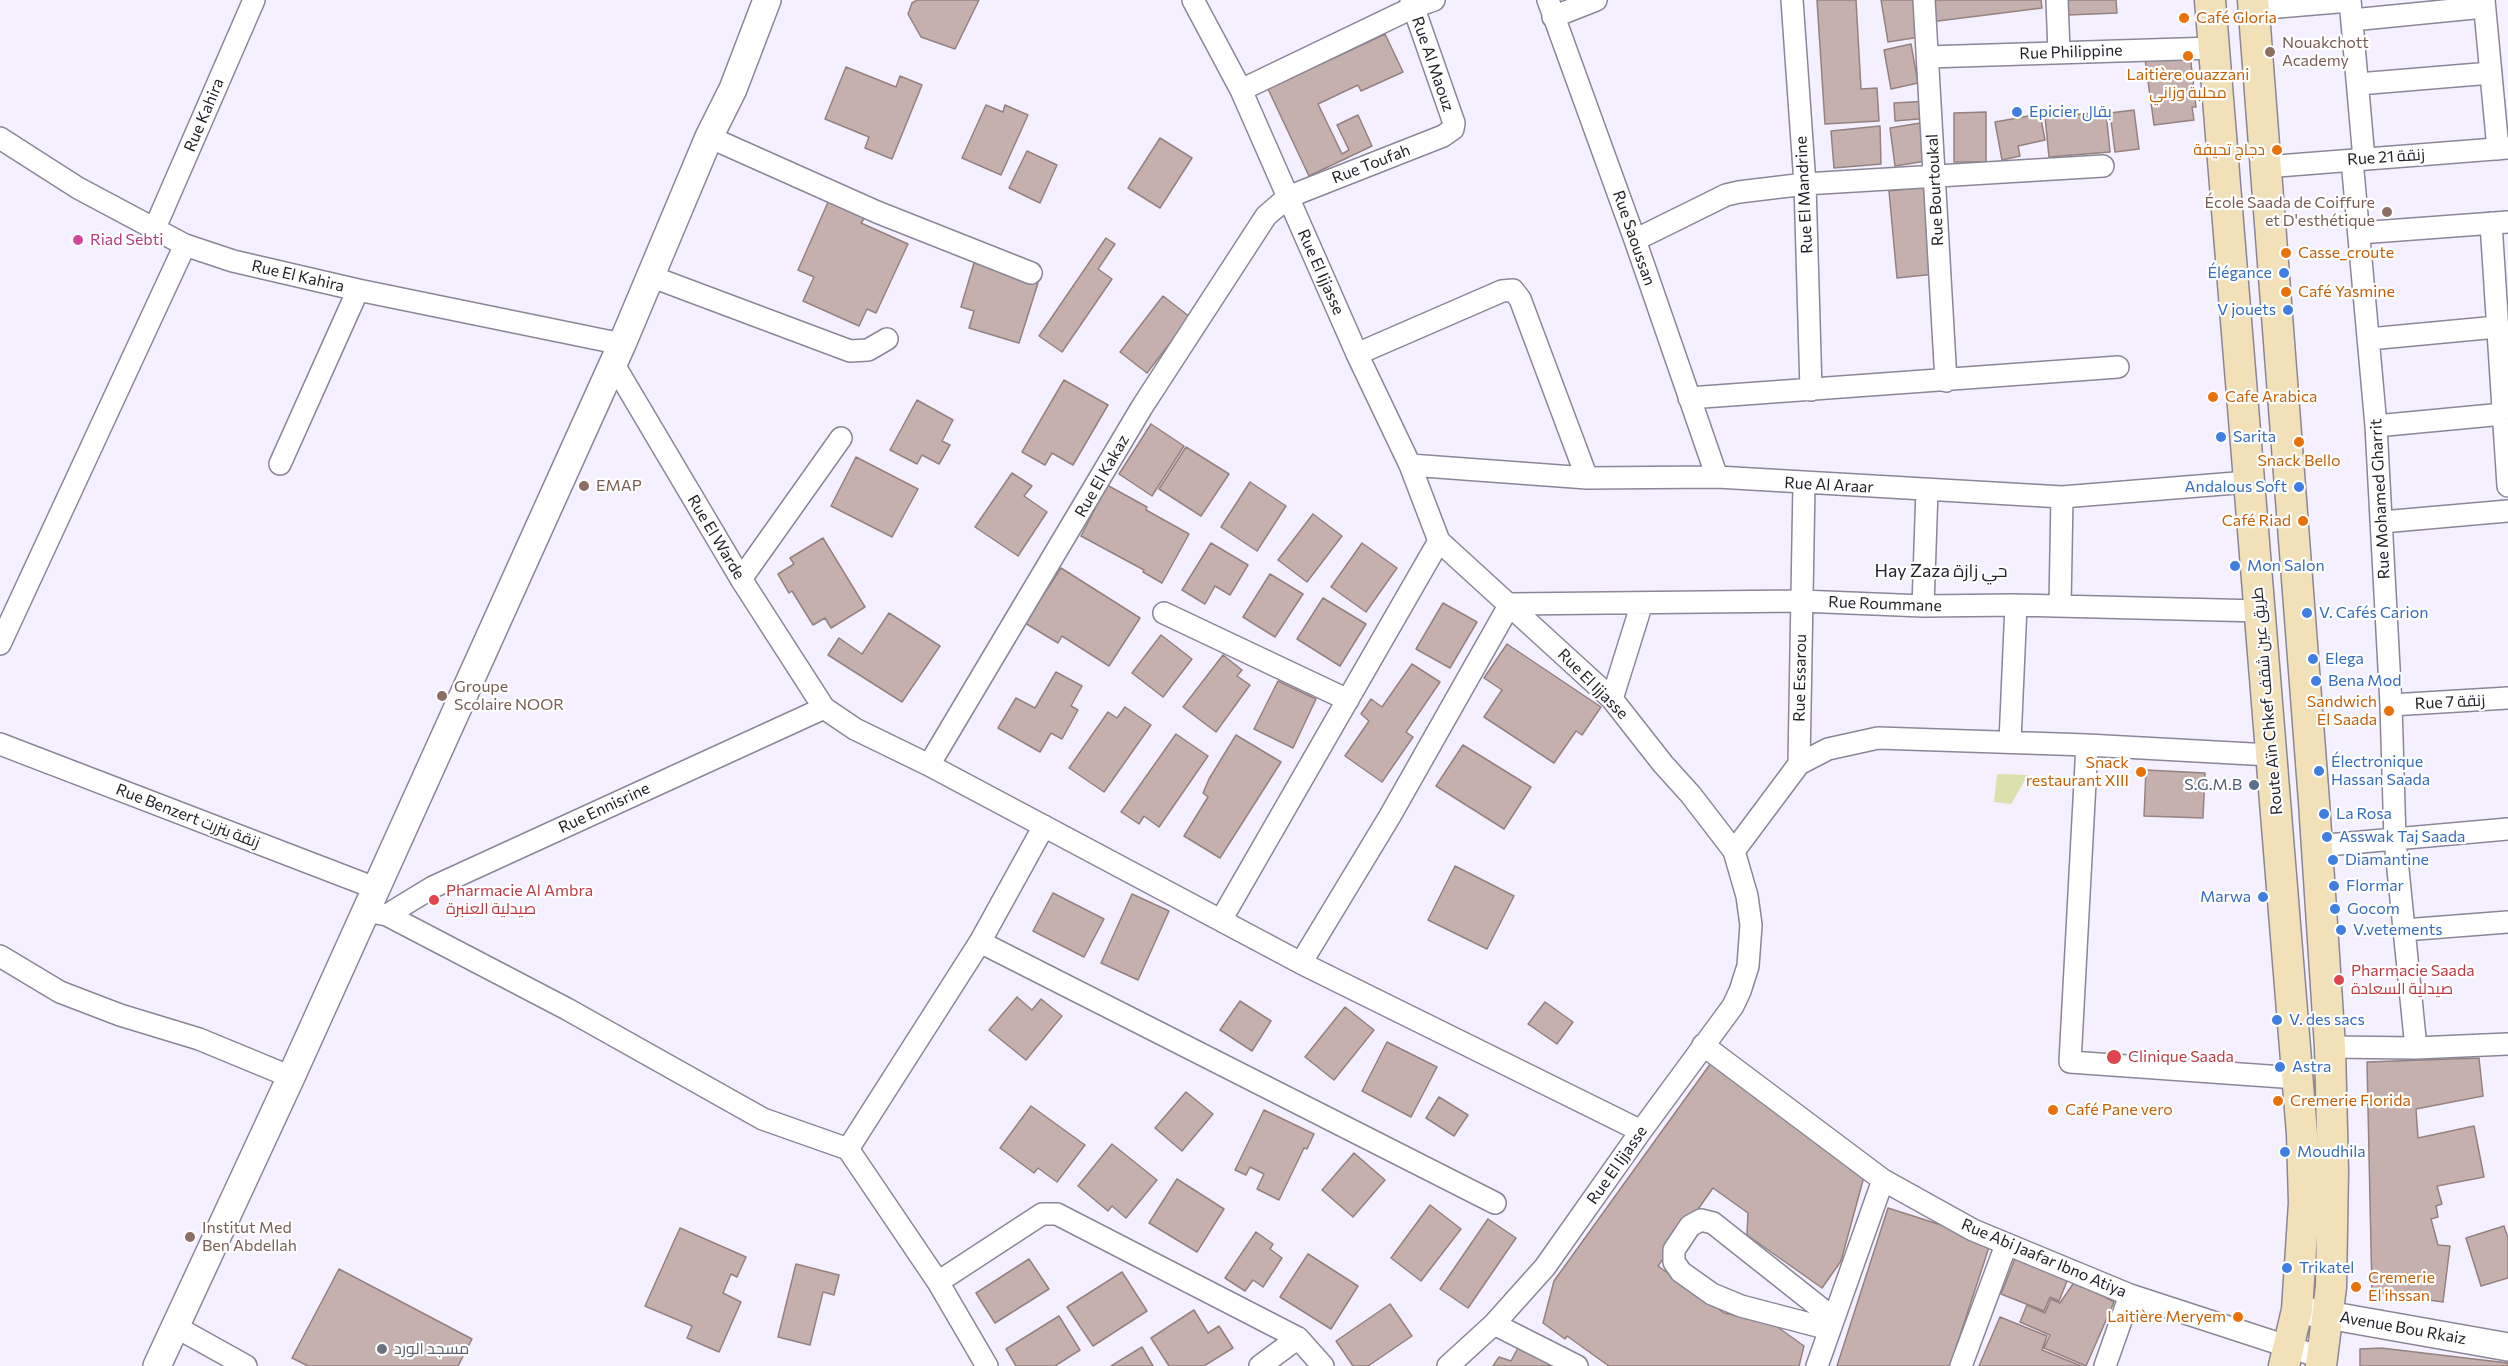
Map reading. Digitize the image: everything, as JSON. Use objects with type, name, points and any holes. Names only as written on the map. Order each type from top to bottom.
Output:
[{"type":"main road","name":"Route Aïn Chkef طريق عين شقف","points":[[2210,0],[2297,1078],[2304,1203],[2297,1310],[2287,1357]]},
{"type":"main road","points":[[2253,5],[2330,1047],[2333,1171],[2329,1315],[2322,1362]]},
{"type":"street","name":"Rue Kahira","points":[[154,230],[254,0]]},
{"type":"street","points":[[157,1366],[291,1077],[376,905],[709,137],[733,89],[767,0]]},
{"type":"street","name":"Rue El Ijjasse","points":[[1193,0],[1241,90],[1357,354],[1410,465],[1439,541],[1612,699],[1734,851],[1750,912],[1751,938],[1748,966],[1740,991],[1732,1006],[1545,1267],[1494,1324],[1448,1366]]},
{"type":"street","points":[[1241,90],[1412,4],[1434,0]]},
{"type":"street","points":[[1550,8],[1596,0]]},
{"type":"street","name":"Rue El Mandrine","points":[[1792,0],[1805,184],[1810,390]]},
{"type":"street","name":"Rue Bourtoukal","points":[[1924,0],[1946,381]]},
{"type":"street","points":[[2057,0],[2059,52]]},
{"type":"street","name":"Rue Al Maouz","points":[[1412,4],[1454,123],[1453,129]]},
{"type":"street","points":[[2253,5],[2351,7],[2484,4],[2498,49],[2491,74],[2503,148]]},
{"type":"street","name":"Rue Mohamed Gharrit","points":[[2351,7],[2358,84],[2359,233],[2382,522],[2395,840],[2416,1048]]},
{"type":"street","name":"Rue Saoussan","points":[[1550,8],[1635,240],[1717,477]]},
{"type":"street","name":"Rue Philippine","points":[[1928,57],[2213,48]]},
{"type":"street","points":[[2358,84],[2491,74]]},
{"type":"street","name":"Rue Toufah","points":[[1288,197],[1443,136],[1453,129]]},
{"type":"street","points":[[709,137],[877,212],[1031,273]]},
{"type":"street","name":"Rue El Kahira","points":[[0,138],[78,188],[185,245],[233,261],[617,353]]},
{"type":"street","name":"Rue 21 زنقة","points":[[2265,167],[2503,148]]},
{"type":"street","points":[[1635,240],[1726,195],[1805,184],[2103,166]]},
{"type":"street","name":"Rue El Kakaz","points":[[929,765],[1142,407],[1266,216],[1288,197]]},
{"type":"street","points":[[2359,233],[2499,222],[2497,327],[2508,486]]},
{"type":"street","points":[[0,644],[185,245]]},
{"type":"street","points":[[650,276],[850,351],[868,350],[887,339]]},
{"type":"street","points":[[280,464],[358,290]]},
{"type":"street","points":[[1357,354],[1502,291],[1513,290],[1520,299],[1587,478]]},
{"type":"street","points":[[2369,339],[2497,327]]},
{"type":"street","name":"Rue El Warde","points":[[617,353],[741,579],[824,708]]},
{"type":"street","points":[[1689,398],[2118,367]]},
{"type":"street","points":[[2376,426],[2504,414]]},
{"type":"street","points":[[741,579],[841,438]]},
{"type":"street","name":"Rue Al Araar","points":[[1410,465],[1587,478],[1717,477],[1804,484],[2062,497],[2248,482]]},
{"type":"street","name":"Rue Essarou","points":[[1799,764],[1804,484]]},
{"type":"street","points":[[1923,606],[1927,490]]},
{"type":"street","points":[[2060,606],[2062,497]]},
{"type":"street","points":[[2382,522],[2508,510]]},
{"type":"street","points":[[1221,921],[1439,541]]},
{"type":"street","name":"Rue Roummane","points":[[1510,604],[1801,601],[1923,606],[2016,605],[2260,611]]},
{"type":"street","points":[[1612,699],[1642,603]]},
{"type":"street","points":[[1301,963],[1390,816],[1510,604]]},
{"type":"street","points":[[2010,742],[2016,605]]},
{"type":"street","points":[[1164,613],[1348,700]]},
{"type":"street","name":"Rue 7 زنقة","points":[[2391,705],[2508,698]]},
{"type":"street","points":[[824,708],[855,729],[929,765],[1301,963],[1641,1131]]},
{"type":"street","name":"Rue Ennisrine","points":[[376,905],[433,887],[824,708]]},
{"type":"street","points":[[1734,851],[1799,764],[1828,749],[1878,738],[2087,745],[2270,755]]},
{"type":"street","name":"Rue Benzert زنقة بنزرت","points":[[0,744],[376,905],[763,1119],[848,1149]]},
{"type":"street","points":[[2087,745],[2070,1062],[2297,1078]]},
{"type":"street","points":[[987,1366],[938,1282],[848,1149],[980,942],[1044,826]]},
{"type":"street","points":[[2316,846],[2508,829]]},
{"type":"street","points":[[2404,930],[2508,921]]},
{"type":"street","points":[[980,942],[1495,1203]]},
{"type":"street","points":[[0,956],[60,992],[120,1015],[199,1039],[291,1077]]},
{"type":"street","points":[[2330,1047],[2416,1048],[2508,1044]]},
{"type":"street","name":"Rue Abi Jaafar Ibno Atiya","points":[[1703,1045],[1883,1180],[1973,1230],[2287,1357],[2322,1362]]},
{"type":"street","points":[[1817,1366],[1883,1180]]},
{"type":"street","points":[[938,1282],[1042,1214],[1057,1214],[1298,1338],[1323,1366]]},
{"type":"street","points":[[1701,1220],[1713,1223],[1831,1324],[1741,1306],[1712,1294],[1681,1272],[1674,1262],[1674,1250],[1690,1226],[1701,1220]]},
{"type":"street","points":[[1961,1366],[2006,1245]]},
{"type":"street","points":[[2105,1366],[2130,1295]]},
{"type":"street","name":"Avenue Bou Rkaiz","points":[[2297,1310],[2508,1347]]},
{"type":"street","points":[[1494,1324],[1577,1366]]},
{"type":"street","points":[[176,1327],[246,1366]]},
{"type":"street","points":[[1260,1366],[1298,1338]]},
{"type":"green space","points":[[1997,774],[2028,775],[2011,804],[1994,802]]},
{"type":"building","points":[[917,0],[979,0],[955,49],[921,37],[908,14],[912,3]]},
{"type":"building","points":[[1817,0],[1856,0],[1861,89],[1877,88],[1879,121],[1825,124]]},
{"type":"building","points":[[1881,0],[1914,0],[1920,37],[1888,42]]},
{"type":"building","points":[[1928,0],[2041,0],[2042,8],[1930,22]]},
{"type":"building","points":[[2067,0],[2116,0],[2117,13],[2068,15]]},
{"type":"building","points":[[1385,34],[1403,72],[1361,91],[1358,85],[1318,104],[1342,154],[1349,150],[1337,125],[1358,115],[1372,146],[1309,176],[1268,89]]},
{"type":"building","points":[[1911,44],[1918,83],[1891,89],[1884,50]]},
{"type":"building","points":[[2190,54],[2196,107],[2192,107],[2194,120],[2154,125],[2145,59]]},
{"type":"building","points":[[846,67],[896,87],[900,76],[922,85],[892,159],[865,148],[869,137],[825,119]]},
{"type":"building","points":[[1929,101],[1930,118],[1895,121],[1894,103]]},
{"type":"building","points":[[986,105],[1003,112],[1005,105],[1028,115],[1001,175],[962,158]]},
{"type":"building","points":[[2134,110],[2139,149],[2115,152],[2110,113]]},
{"type":"building","points":[[1986,112],[1986,162],[1954,162],[1954,113]]},
{"type":"building","points":[[2106,112],[2110,152],[2049,157],[2045,117]]},
{"type":"building","points":[[2040,114],[2045,140],[2018,146],[2020,156],[2002,160],[1995,122]]},
{"type":"building","points":[[1920,123],[1926,161],[1895,166],[1890,128]]},
{"type":"building","points":[[1880,126],[1881,164],[1834,168],[1831,131]]},
{"type":"building","points":[[1160,138],[1192,158],[1160,208],[1128,188]]},
{"type":"building","points":[[1027,151],[1057,165],[1040,203],[1009,188]]},
{"type":"building","points":[[1927,187],[1935,274],[1897,278],[1889,191]]},
{"type":"building","points":[[829,200],[865,217],[861,223],[908,244],[876,313],[867,309],[859,326],[803,301],[814,277],[798,270]]},
{"type":"building","points":[[1106,238],[1115,244],[1098,269],[1112,279],[1062,352],[1039,336]]},
{"type":"building","points":[[974,263],[1038,283],[1019,343],[969,328],[974,311],[961,307]]},
{"type":"building","points":[[1163,296],[1190,317],[1147,373],[1120,352]]},
{"type":"building","points":[[1064,380],[1108,405],[1073,465],[1052,453],[1045,465],[1022,452]]},
{"type":"building","points":[[917,400],[953,420],[942,441],[950,445],[939,464],[922,455],[917,464],[890,450]]},
{"type":"building","points":[[1151,424],[1184,446],[1152,496],[1119,474]]},
{"type":"building","points":[[1186,447],[1229,474],[1201,516],[1159,489]]},
{"type":"building","points":[[856,457],[918,489],[892,537],[831,506]]},
{"type":"building","points":[[1012,473],[1032,486],[1024,496],[1047,512],[1018,556],[975,527]]},
{"type":"building","points":[[1250,482],[1286,506],[1257,551],[1221,527]]},
{"type":"building","points":[[1107,485],[1189,534],[1162,583],[1143,572],[1144,570],[1081,536]]},
{"type":"building","points":[[1313,514],[1342,536],[1307,582],[1278,560]]},
{"type":"building","points":[[823,538],[865,607],[831,628],[825,618],[813,625],[792,591],[789,593],[778,574],[794,564],[790,558]]},
{"type":"building","points":[[1211,543],[1248,565],[1230,595],[1215,586],[1205,604],[1182,590]]},
{"type":"building","points":[[1362,543],[1397,568],[1366,612],[1331,587]]},
{"type":"building","points":[[1061,568],[1140,618],[1109,666],[1062,636],[1058,643],[1025,623]]},
{"type":"building","points":[[1270,574],[1303,594],[1275,637],[1243,617]]},
{"type":"building","points":[[1323,598],[1366,624],[1340,666],[1297,639]]},
{"type":"building","points":[[1443,603],[1477,622],[1450,668],[1416,649]]},
{"type":"building","points":[[889,613],[940,646],[902,702],[828,655],[839,638],[862,654]]},
{"type":"building","points":[[1161,635],[1192,659],[1163,697],[1132,673]]},
{"type":"building","points":[[1507,644],[1601,707],[1582,735],[1576,731],[1554,763],[1484,717],[1502,690],[1484,678]]},
{"type":"building","points":[[1223,655],[1242,670],[1237,676],[1250,685],[1216,732],[1183,707]]},
{"type":"building","points":[[1412,664],[1440,682],[1406,732],[1413,737],[1382,782],[1345,756],[1369,721],[1361,714],[1371,699],[1382,707]]},
{"type":"building","points":[[1056,672],[1082,686],[1071,706],[1078,710],[1062,739],[1051,733],[1040,752],[998,728],[1016,698],[1035,708]]},
{"type":"building","points":[[1278,681],[1316,699],[1293,748],[1254,729]]},
{"type":"building","points":[[1125,707],[1151,725],[1104,792],[1069,768],[1108,712],[1117,718]]},
{"type":"building","points":[[1176,734],[1208,756],[1159,827],[1144,816],[1139,824],[1121,812]]},
{"type":"building","points":[[1236,735],[1281,762],[1220,858],[1184,836],[1208,797],[1203,793],[1209,779]]},
{"type":"building","points":[[1463,745],[1531,787],[1504,829],[1436,786]]},
{"type":"building","points":[[2146,770],[2205,773],[2203,818],[2144,816]]},
{"type":"building","points":[[1455,866],[1514,896],[1487,949],[1428,920]]},
{"type":"building","points":[[1053,893],[1104,919],[1084,957],[1033,931]]},
{"type":"building","points":[[1132,894],[1169,911],[1138,980],[1101,963]]},
{"type":"building","points":[[1017,997],[1032,1010],[1041,999],[1062,1016],[1026,1060],[989,1030]]},
{"type":"building","points":[[1240,1001],[1271,1021],[1252,1051],[1220,1030]]},
{"type":"building","points":[[1545,1002],[1573,1022],[1557,1044],[1528,1024]]},
{"type":"building","points":[[1345,1007],[1374,1030],[1334,1080],[1305,1057]]},
{"type":"building","points":[[1387,1042],[1437,1067],[1411,1117],[1362,1091]]},
{"type":"building","points":[[2479,1058],[2483,1096],[2416,1109],[2418,1138],[2474,1126],[2484,1177],[2437,1186],[2442,1204],[2436,1206],[2438,1217],[2431,1219],[2438,1245],[2450,1246],[2443,1302],[2372,1292],[2367,1062]]},
{"type":"building","points":[[1711,1063],[1865,1173],[1841,1261],[1822,1288],[1747,1235],[1748,1213],[1713,1188],[1658,1266],[1724,1313],[1772,1323],[1804,1346],[1799,1366],[1609,1366],[1567,1336],[1565,1339],[1543,1323],[1554,1281]]},
{"type":"building","points":[[1186,1092],[1213,1114],[1182,1151],[1155,1128]]},
{"type":"building","points":[[1439,1097],[1468,1115],[1454,1136],[1426,1118]]},
{"type":"building","points":[[1031,1106],[1085,1145],[1057,1182],[1038,1168],[1034,1173],[1000,1148]]},
{"type":"building","points":[[1264,1110],[1314,1134],[1307,1149],[1304,1148],[1279,1200],[1257,1189],[1264,1174],[1250,1167],[1246,1175],[1235,1170]]},
{"type":"building","points":[[1112,1144],[1157,1180],[1126,1218],[1112,1206],[1108,1211],[1078,1186]]},
{"type":"building","points":[[1354,1153],[1385,1180],[1353,1217],[1322,1190]]},
{"type":"building","points":[[1177,1179],[1224,1209],[1197,1252],[1149,1223]]},
{"type":"building","points":[[1430,1205],[1461,1229],[1421,1281],[1391,1258]]},
{"type":"building","points":[[1888,1208],[1991,1241],[1950,1366],[1837,1366]]},
{"type":"building","points":[[1488,1219],[1516,1238],[1468,1308],[1440,1289]]},
{"type":"building","points":[[2504,1226],[2508,1238],[2508,1278],[2481,1286],[2466,1238]]},
{"type":"building","points":[[680,1228],[746,1257],[737,1277],[731,1274],[723,1293],[741,1302],[719,1352],[687,1338],[692,1326],[645,1306]]},
{"type":"building","points":[[1256,1232],[1273,1244],[1270,1249],[1282,1258],[1263,1287],[1253,1280],[1245,1291],[1225,1278]]},
{"type":"building","points":[[1308,1254],[1358,1286],[1331,1329],[1280,1297]]},
{"type":"building","points":[[2016,1256],[2069,1276],[2059,1301],[2050,1297],[2044,1311],[2001,1294]]},
{"type":"building","points":[[1029,1259],[1049,1289],[995,1323],[976,1293]]},
{"type":"building","points":[[796,1264],[839,1275],[834,1295],[823,1292],[810,1345],[778,1337]]},
{"type":"building","points":[[339,1269],[472,1339],[458,1366],[308,1366],[292,1358]]},
{"type":"building","points":[[1122,1272],[1147,1311],[1093,1346],[1067,1307]]},
{"type":"building","points":[[2075,1281],[2114,1302],[2086,1366],[2044,1348],[2050,1335],[2020,1322],[2027,1305],[2045,1313],[2051,1299],[2060,1303]]},
{"type":"building","points":[[1390,1304],[1412,1336],[1368,1366],[1353,1366],[1336,1341]]},
{"type":"building","points":[[1194,1310],[1208,1333],[1219,1326],[1233,1348],[1204,1366],[1169,1366],[1151,1338]]},
{"type":"building","points":[[1059,1316],[1080,1350],[1055,1366],[1016,1366],[1006,1349]]},
{"type":"building","points":[[2000,1317],[2047,1336],[2042,1350],[2081,1366],[1979,1366]]},
{"type":"building","points":[[1519,1346],[1554,1366],[1493,1366],[1499,1357],[1511,1361]]},
{"type":"building","points":[[1142,1347],[1153,1366],[1111,1366]]},
{"type":"building","points":[[2381,1348],[2508,1363],[2508,1366],[2360,1366],[2360,1349]]},
{"type":"place","name":"Café Gloria","points":[[2184,18]]},
{"type":"place","name":"Nouakchott Academy","points":[[2270,52]]},
{"type":"place","name":"Laitière ouazzani محلبة وزاني","points":[[2188,56]]},
{"type":"place","name":"Epicier بقال","points":[[2017,112]]},
{"type":"place","name":"دجاج تحيفة","points":[[2277,150]]},
{"type":"place","name":"École Saada de Coiffure et D'esthétique","points":[[2387,212]]},
{"type":"place","name":"Riad Sebti","points":[[78,240]]},
{"type":"place","name":"Casse_croute","points":[[2286,253]]},
{"type":"place","name":"Élégance","points":[[2284,273]]},
{"type":"place","name":"Café Yasmine","points":[[2286,292]]},
{"type":"place","name":"V jouets","points":[[2288,310]]},
{"type":"place","name":"Cafe Arabica","points":[[2213,397]]},
{"type":"place","name":"Sarita","points":[[2221,437]]},
{"type":"place","name":"Snack Bello","points":[[2299,442]]},
{"type":"place","name":"EMAP","points":[[584,486]]},
{"type":"place","name":"Andalous Soft","points":[[2299,487]]},
{"type":"place","name":"Café Riad","points":[[2303,521]]},
{"type":"place","name":"Mon Salon","points":[[2235,566]]},
{"type":"place","name":"V. Cafés Carion","points":[[2307,613]]},
{"type":"place","name":"Elega","points":[[2313,659]]},
{"type":"place","name":"Bena Mod","points":[[2316,681]]},
{"type":"place","name":"Groupe Scolaire NOOR","points":[[442,696]]},
{"type":"place","name":"Sandwich El Saada","points":[[2389,711]]},
{"type":"place","name":"Électronique Hassan Saada","points":[[2319,771]]},
{"type":"place","name":"Snack restaurant XIII","points":[[2141,772]]},
{"type":"place","name":"S.G.M.B","points":[[2254,785]]},
{"type":"place","name":"La Rosa","points":[[2324,814]]},
{"type":"place","name":"Asswak Taj Saada","points":[[2327,837]]},
{"type":"place","name":"Diamantine","points":[[2333,860]]},
{"type":"place","name":"Flormar","points":[[2334,886]]},
{"type":"place","name":"Marwa","points":[[2263,897]]},
{"type":"place","name":"Pharmacie Al Ambra صيدلية العنبرة","points":[[434,900]]},
{"type":"place","name":"Gocom","points":[[2335,909]]},
{"type":"place","name":"V.vetements","points":[[2341,930]]},
{"type":"place","name":"Pharmacie Saada صيدلية السعادة","points":[[2339,980]]},
{"type":"place","name":"V. des sacs","points":[[2277,1020]]},
{"type":"place","name":"Clinique Saada","points":[[2114,1057]]},
{"type":"place","name":"Astra","points":[[2280,1067]]},
{"type":"place","name":"Cremerie Florida","points":[[2278,1101]]},
{"type":"place","name":"Café Pane vero","points":[[2053,1110]]},
{"type":"place","name":"Moudhila","points":[[2285,1152]]},
{"type":"place","name":"Institut Med Ben Abdellah","points":[[190,1237]]},
{"type":"place","name":"Trikatel","points":[[2287,1268]]},
{"type":"place","name":"Cremerie El ihssan","points":[[2356,1287]]},
{"type":"place","name":"Laitière Meryem","points":[[2238,1317]]},
{"type":"place","name":"مسجد الورد","points":[[382,1349]]},
{"type":"district","name":"Hay Zaza حي زازة","points":[[1941,571]]}]
